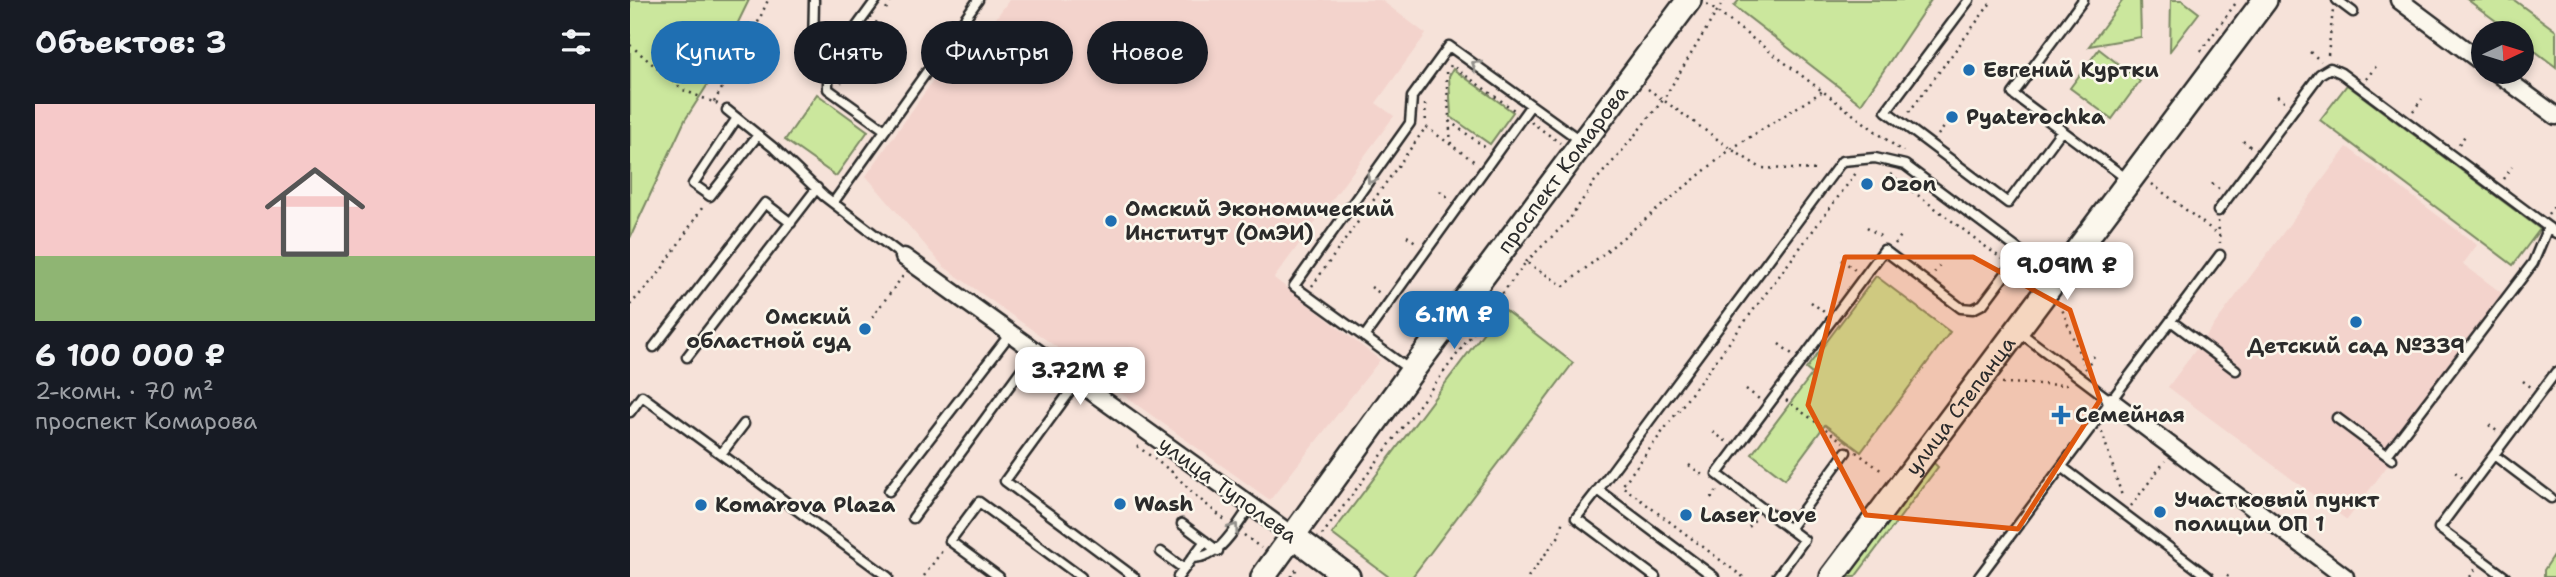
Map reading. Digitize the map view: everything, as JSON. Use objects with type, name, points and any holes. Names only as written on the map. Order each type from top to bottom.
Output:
[{"type":"street","name":"проспект Комарова","points":[[1263,577],[1302,543],[1412,371],[1573,144],[1632,77],[1689,0]]},
{"type":"street","name":"улица Степанца","points":[[1832,577],[2018,331],[2058,290],[2139,181],[2265,0]]},
{"type":"street","points":[[2399,0],[2471,53]]},
{"type":"street","points":[[2512,84],[2556,116]]},
{"type":"street","name":"улица Туполева","points":[[905,265],[1010,334],[1348,577]]},
{"type":"street","points":[[2111,401],[2345,577]]},
{"type":"lane","points":[[814,0],[814,21]]},
{"type":"lane","points":[[861,21],[876,0]]},
{"type":"lane","points":[[833,202],[978,0]]},
{"type":"lane","points":[[1969,0],[1886,111],[2008,203],[2062,130]]},
{"type":"lane","points":[[2083,0],[2014,94],[2062,130],[2139,181]]},
{"type":"lane","points":[[2335,0],[2353,12]]},
{"type":"lane","points":[[1412,371],[1294,286],[1410,123],[1412,97],[1449,46],[1531,105],[1573,144]]},
{"type":"lane","points":[[2218,211],[2320,74],[2330,68],[2341,73],[2556,233]]},
{"type":"lane","points":[[828,84],[828,89],[885,130]]},
{"type":"lane","points":[[1364,337],[1531,105]]},
{"type":"lane","points":[[727,110],[905,265]]},
{"type":"lane","points":[[737,118],[694,184],[710,196],[758,135]]},
{"type":"lane","points":[[1655,577],[1576,518],[1842,162],[1875,158],[1905,165],[2022,252],[2058,290]]},
{"type":"lane","points":[[687,357],[817,188]]},
{"type":"lane","points":[[654,347],[765,203],[791,223]]},
{"type":"lane","points":[[2337,418],[2389,457],[2533,262],[2548,227]]},
{"type":"lane","points":[[1777,577],[1804,540],[1717,474],[1884,250],[1961,308],[1973,309],[1983,304],[2022,252]]},
{"type":"lane","points":[[1979,577],[2220,255]]},
{"type":"lane","points":[[2171,321],[2236,370]]},
{"type":"lane","points":[[2018,331],[2111,401]]},
{"type":"lane","points":[[889,491],[1010,334]]},
{"type":"lane","points":[[913,518],[1034,352]]},
{"type":"lane","points":[[2505,577],[2439,528],[2556,372]]},
{"type":"lane","points":[[1077,383],[1005,481],[1135,577]]},
{"type":"lane","points":[[630,412],[642,396],[888,577]]},
{"type":"lane","points":[[722,454],[744,424]]},
{"type":"lane","points":[[1789,529],[1846,452]]},
{"type":"lane","points":[[2494,455],[2551,498]]},
{"type":"lane","points":[[2062,467],[2208,577]]},
{"type":"lane","points":[[1598,490],[1714,577]]},
{"type":"lane","points":[[999,577],[950,541],[979,502],[1081,577]]},
{"type":"lane","points":[[1193,558],[1209,556],[1218,551],[1251,506]]},
{"type":"lane","points":[[1182,524],[1218,551]]},
{"type":"lane","points":[[1161,552],[1181,573],[1205,541]]},
{"type":"path","points":[[714,102],[751,38],[768,0]]},
{"type":"path","points":[[839,89],[848,62],[892,0]]},
{"type":"path","points":[[1702,0],[1907,155]]},
{"type":"path","points":[[1290,577],[1302,543],[1526,262],[1569,220],[1595,181],[1663,100],[1724,0]]},
{"type":"path","points":[[1909,113],[1993,0]]},
{"type":"path","points":[[2330,53],[2335,0]]},
{"type":"path","points":[[630,45],[683,90],[727,110]]},
{"type":"path","points":[[2310,52],[2323,62]]},
{"type":"path","points":[[1439,82],[1451,65],[1523,116],[1573,144]]},
{"type":"path","points":[[2366,80],[2377,65]]},
{"type":"path","points":[[1446,72],[1451,145]]},
{"type":"path","points":[[1632,77],[1761,168],[1858,170],[1622,486],[1743,577]]},
{"type":"path","points":[[1526,262],[1564,286],[1731,149],[1823,91]]},
{"type":"path","points":[[2411,114],[2422,99]]},
{"type":"path","points":[[1306,295],[1426,127],[1424,102]]},
{"type":"path","points":[[2013,127],[2023,114]]},
{"type":"path","points":[[1938,135],[1952,117]]},
{"type":"path","points":[[1449,121],[1488,150]]},
{"type":"path","points":[[1426,127],[1478,164]]},
{"type":"path","points":[[2456,148],[2467,133]]},
{"type":"path","points":[[2502,181],[2512,167]]},
{"type":"path","points":[[1890,174],[2004,260]]},
{"type":"path","points":[[2139,181],[2219,235]]},
{"type":"path","points":[[1440,191],[1446,196]]},
{"type":"path","points":[[630,305],[666,264],[710,196]]},
{"type":"path","points":[[2547,215],[2556,203]]},
{"type":"path","points":[[2218,211],[2220,255]]},
{"type":"path","points":[[1867,226],[1883,239]]},
{"type":"path","points":[[1898,240],[1903,233]]},
{"type":"path","points":[[1407,236],[1413,241]]},
{"type":"path","points":[[1842,260],[1850,266]]},
{"type":"path","points":[[1937,269],[1942,262]]},
{"type":"path","points":[[872,317],[905,265]]},
{"type":"path","points":[[1371,287],[1377,291]]},
{"type":"path","points":[[2002,383],[2092,386],[2058,290]]},
{"type":"path","points":[[1811,302],[1819,308]]},
{"type":"path","points":[[1779,344],[1787,350]]},
{"type":"path","points":[[2085,369],[2094,356]]},
{"type":"path","points":[[1746,389],[1754,395]]},
{"type":"path","points":[[1777,393],[1882,471]]},
{"type":"path","points":[[2098,419],[2126,513]]},
{"type":"path","points":[[1713,432],[1721,438]]},
{"type":"path","points":[[1131,441],[1172,472],[1196,496],[1261,548]]},
{"type":"path","points":[[2126,513],[2174,449]]},
{"type":"path","points":[[1689,465],[1719,488]]},
{"type":"path","points":[[1711,498],[1715,493]]},
{"type":"path","points":[[1528,577],[1559,536],[1561,521],[1568,512]]},
{"type":"path","points":[[1749,527],[1753,522]]},
{"type":"path","points":[[924,576],[941,553]]},
{"type":"highlighted area","points":[[1845,257],[1973,257],[2070,310],[2100,400],[2018,529],[1866,515],[1808,405]]},
{"type":"shaded area","name":"Омский Экономический Институт (ОмЭИ)","points":[[1009,0],[1381,0],[1426,34],[1376,103],[1394,116],[1274,278],[1380,360],[1270,500],[943,266],[866,176],[931,84],[1073,84],[1073,21],[994,21]]},
{"type":"shaded area","name":"Детский сад №339","points":[[2347,147],[2477,245],[2463,264],[2511,300],[2347,520],[2168,387]]},
{"type":"green space","points":[[630,0],[749,0],[739,21],[651,21],[651,84],[708,84],[685,120],[630,238]]},
{"type":"green space","points":[[1739,0],[1931,0],[1861,104],[1734,6]]},
{"type":"green space","points":[[2123,0],[2140,0],[2141,37],[2089,46]]},
{"type":"green space","points":[[2171,0],[2182,0],[2199,13],[2170,51]]},
{"type":"green space","points":[[2468,0],[2514,0],[2556,31],[2556,67],[2534,50],[2534,21],[2496,21]]},
{"type":"green space","points":[[2099,49],[2140,81],[2112,119],[2070,88]]},
{"type":"green space","points":[[1453,69],[1513,112],[1490,144],[1451,117],[1449,76]]},
{"type":"green space","points":[[2347,85],[2540,229],[2513,265],[2320,120]]},
{"type":"green space","points":[[817,94],[868,131],[836,176],[785,140]]},
{"type":"green space","points":[[1876,276],[1950,332],[1861,452],[1825,425],[1785,479],[1752,454],[1812,374],[1806,369]]},
{"type":"green space","points":[[1502,308],[1573,363],[1412,577],[1389,577],[1332,534]]},
{"type":"green space","points":[[1933,462],[1938,467],[1855,577],[1843,577],[1920,474]]},
{"type":"green space","points":[[2556,552],[2556,577],[2544,577],[2544,570]]},
{"type":"place","name":"Евгений Куртки","points":[[1969,70]]},
{"type":"place","name":"Pyaterochka","points":[[1952,117]]},
{"type":"place","name":"Ozon","points":[[1867,184]]},
{"type":"place","name":"Омский Экономический Институт (ОмЭИ)","points":[[1111,221]]},
{"type":"place","name":"Детский сад №339","points":[[2356,322]]},
{"type":"place","name":"Омский областной суд","points":[[865,329]]},
{"type":"place","name":"Семейная","points":[[2061,415]]},
{"type":"place","name":"Wash","points":[[1120,504]]},
{"type":"place","name":"Komarova Plaza","points":[[701,505]]},
{"type":"place","name":"Участковый пункт полиции ОП 1","points":[[2160,512]]},
{"type":"place","name":"Laser Love","points":[[1686,515]]}]
